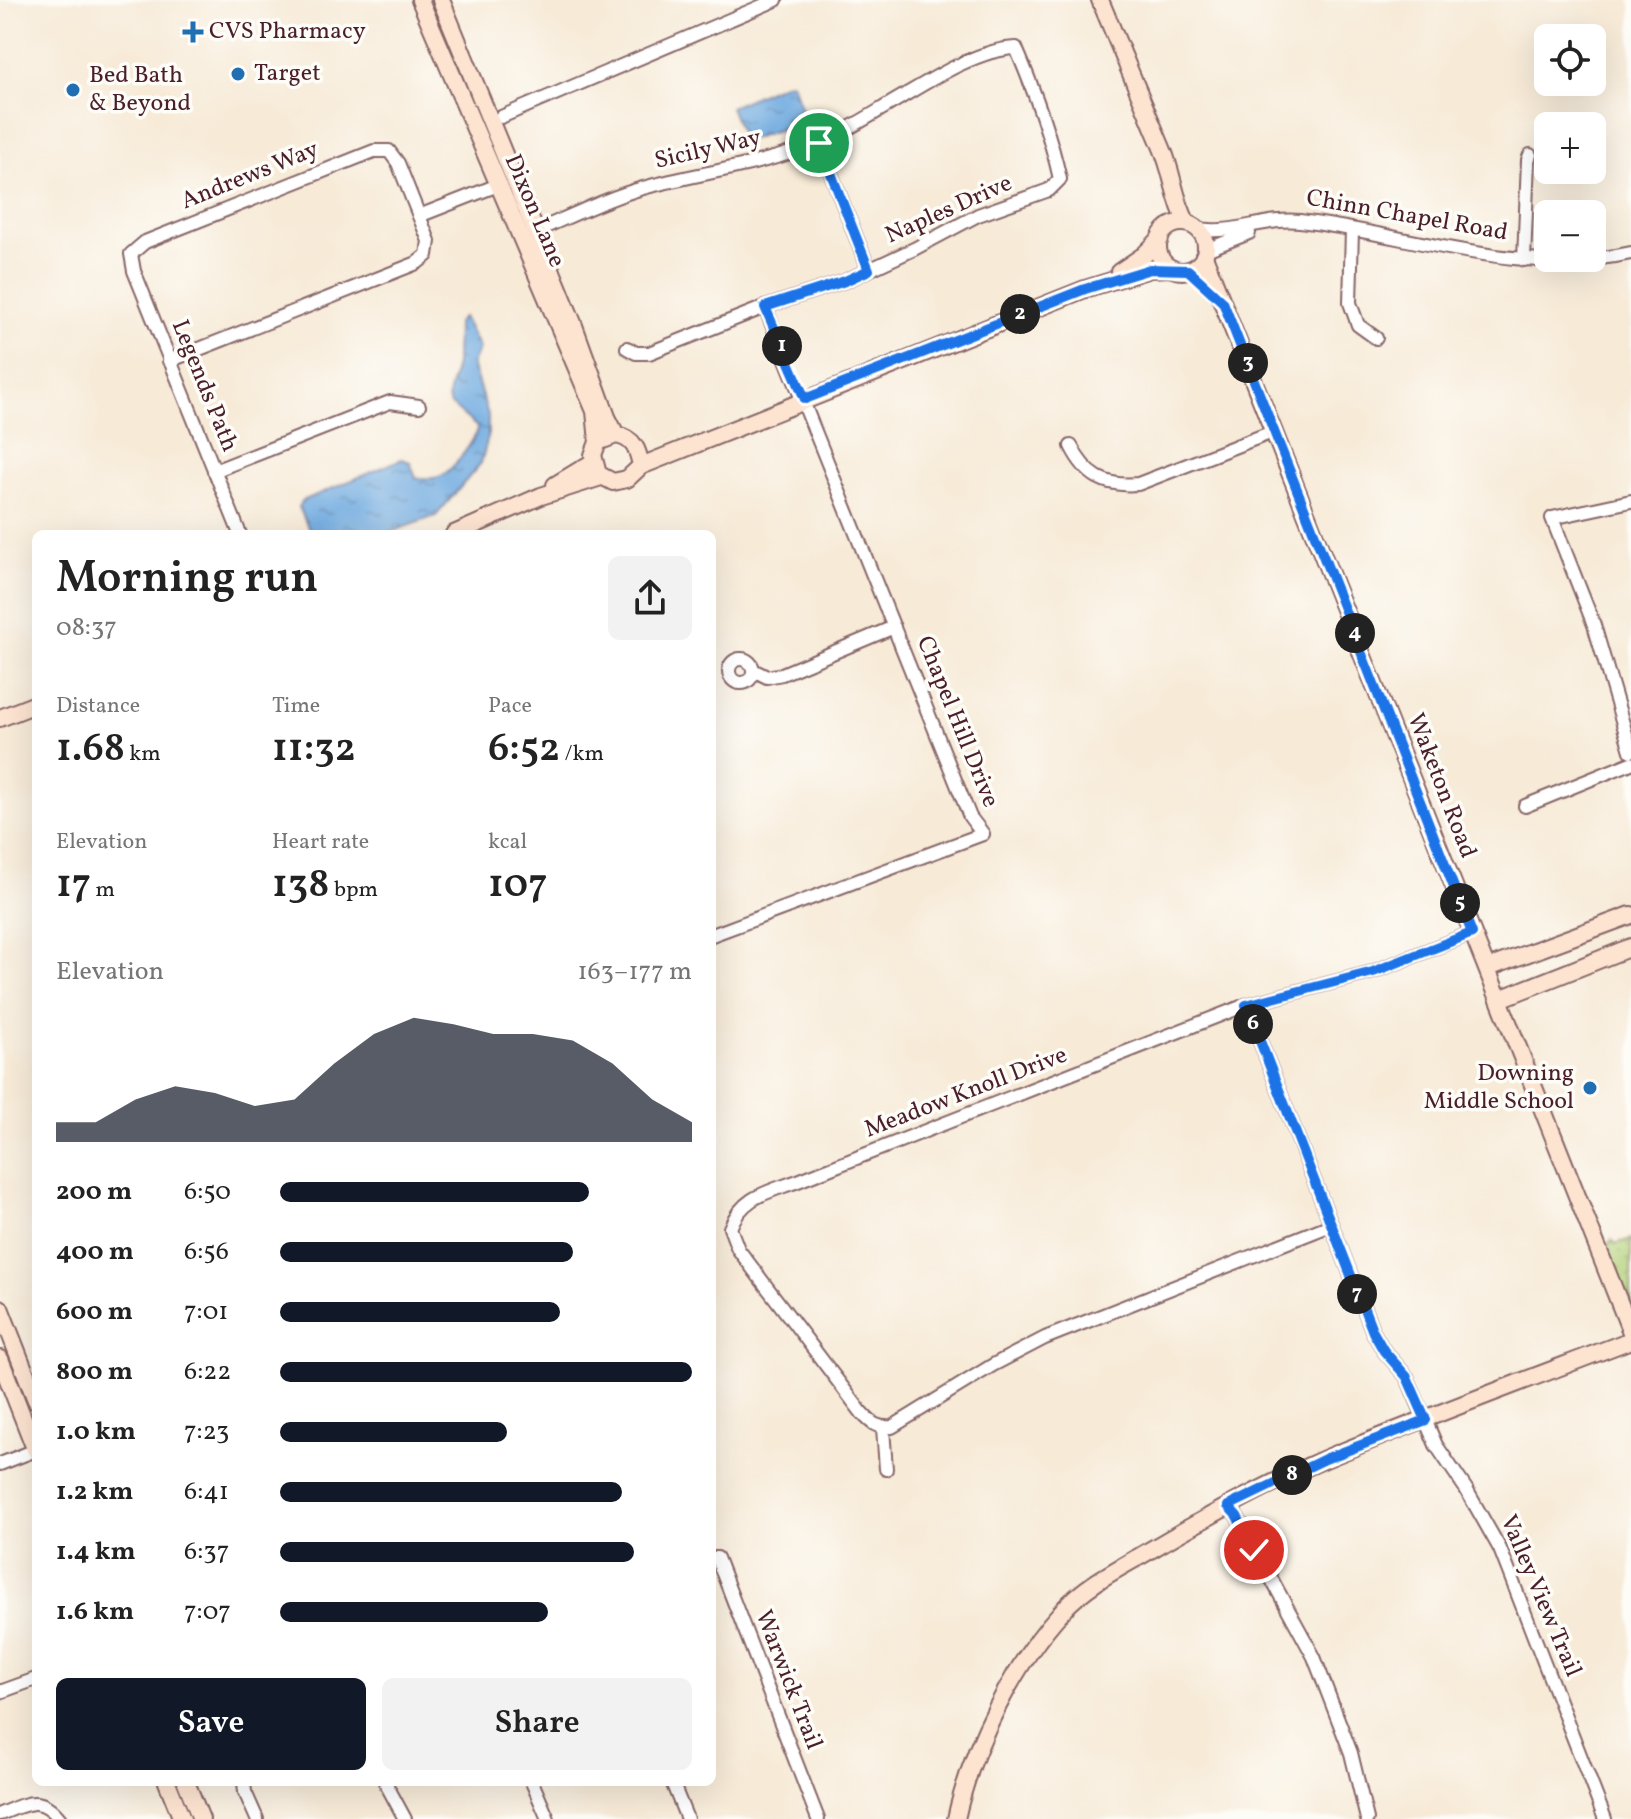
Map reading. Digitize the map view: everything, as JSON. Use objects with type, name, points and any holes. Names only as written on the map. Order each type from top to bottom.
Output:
[{"type":"street","name":"Dixon Lane","points":[[420,0],[595,411],[598,442]]},
{"type":"street","name":"Dixon Lane","points":[[441,0],[616,435]]},
{"type":"street","points":[[501,117],[776,0]]},
{"type":"street","points":[[691,444],[651,450],[616,435],[598,442],[593,455],[597,470],[613,482],[620,482],[641,466],[691,444],[1085,289],[1150,269],[1179,269],[1198,265],[1205,253],[1205,238],[1192,226],[1176,200],[1163,150],[1100,0]]},
{"type":"street","points":[[434,35],[453,29]]},
{"type":"street","name":"Sicily Way","points":[[536,231],[638,189],[750,166],[819,143],[935,78],[1004,49],[1016,48],[1031,82],[1060,179]]},
{"type":"street","points":[[1150,123],[1168,213],[1160,255],[1179,269]]},
{"type":"street","points":[[819,143],[869,270]]},
{"type":"street","name":"Andrews Way","points":[[131,254],[145,242],[374,151],[389,151],[398,163],[419,216]]},
{"type":"street","points":[[1524,260],[1530,155]]},
{"type":"street","name":"Naples Drive","points":[[627,348],[636,353],[649,353],[765,307],[845,281],[978,215],[1049,190],[1060,179]]},
{"type":"street","points":[[169,361],[417,263],[427,255],[429,241],[419,216],[498,185]]},
{"type":"street","name":"Chinn Chapel Road","points":[[1192,226],[1219,232],[1296,220],[1524,260],[1563,262],[1631,253]]},
{"type":"street","name":"Chinn Chapel Road","points":[[1205,253],[1270,223]]},
{"type":"street","points":[[1085,289],[1135,262],[1175,224],[1192,226]]},
{"type":"street","points":[[1352,230],[1350,303],[1358,325],[1376,338]]},
{"type":"street","name":"Waketon Road","points":[[1205,253],[1631,1332]]},
{"type":"street","name":"Legends Path","points":[[131,254],[134,271],[169,361],[238,530]]},
{"type":"street","name":"Waketon Road","points":[[1179,269],[1223,302]]},
{"type":"street","name":"Chapel Hill Drive","points":[[716,934],[983,834],[970,817],[805,399],[765,307]]},
{"type":"street","points":[[214,471],[390,402],[419,406]]},
{"type":"street","points":[[1071,446],[1081,465],[1117,486],[1138,484],[1275,431]]},
{"type":"street","points":[[636,445],[641,466]]},
{"type":"street","points":[[463,530],[597,470]]},
{"type":"street","points":[[1631,501],[1552,518],[1594,625],[1631,751]]},
{"type":"street","points":[[755,671],[767,677],[782,674],[894,627]]},
{"type":"street","points":[[0,718],[32,706]]},
{"type":"street","points":[[1525,806],[1631,763]]},
{"type":"street","points":[[1488,968],[1631,915]]},
{"type":"street","name":"Meadow Knoll Drive","points":[[883,1428],[873,1426],[862,1413],[738,1249],[730,1228],[736,1212],[751,1200],[1246,1005],[1373,972],[1472,933]]},
{"type":"street","points":[[1500,999],[1631,947]]},
{"type":"street","name":"Valley View Trail","points":[[1246,1005],[1373,1332],[1384,1351],[1407,1377],[1436,1445],[1466,1489],[1500,1549],[1605,1819]]},
{"type":"street","points":[[886,1469],[883,1428],[892,1427],[980,1372],[1045,1338],[1331,1225]]},
{"type":"street","points":[[0,1308],[32,1390]]},
{"type":"street","points":[[956,1819],[976,1754],[989,1724],[1034,1649],[1064,1609],[1095,1582],[1228,1506],[1325,1459],[1631,1340]]},
{"type":"street","points":[[0,1359],[32,1441]]},
{"type":"street","points":[[0,1464],[32,1452]]},
{"type":"street","points":[[1228,1506],[1237,1516],[1314,1657],[1351,1753],[1367,1819]]},
{"type":"street","name":"Warwick Trail","points":[[716,1563],[818,1819]]},
{"type":"street","points":[[0,1692],[32,1680]]},
{"type":"street","points":[[169,1786],[182,1819]]},
{"type":"street","points":[[188,1786],[201,1819]]},
{"type":"street","points":[[244,1786],[257,1819]]},
{"type":"street","points":[[387,1786],[405,1819]]},
{"type":"street","points":[[534,1786],[548,1819]]},
{"type":"street","points":[[674,1786],[687,1819]]},
{"type":"street","points":[[0,1814],[34,1802],[46,1804],[60,1819]]},
{"type":"green space","points":[[1631,1239],[1631,1312],[1605,1247],[1612,1240],[1616,1244]]},
{"type":"water","points":[[792,83],[806,121],[744,141],[730,107]]},
{"type":"water","points":[[463,317],[479,348],[472,364],[488,415],[488,437],[481,463],[436,516],[396,530],[309,530],[299,507],[302,501],[402,459],[410,462],[416,478],[436,478],[447,472],[464,453],[477,427],[449,403],[456,364],[457,323]]},
{"type":"place","name":"CVS Pharmacy","points":[[193,32]]},
{"type":"place","name":"Target","points":[[238,74]]},
{"type":"place","name":"Bed Bath & Beyond","points":[[73,90]]},
{"type":"place","name":"Downing Middle School","points":[[1590,1088]]},
{"type":"route","points":[[819,143],[869,270],[765,307],[805,399],[1085,289],[1150,269],[1188,270],[1223,302],[1472,933],[1373,972],[1246,1005],[1373,1332],[1384,1351],[1407,1377],[1426,1420],[1325,1459],[1228,1506],[1237,1516],[1254,1550]]}]
